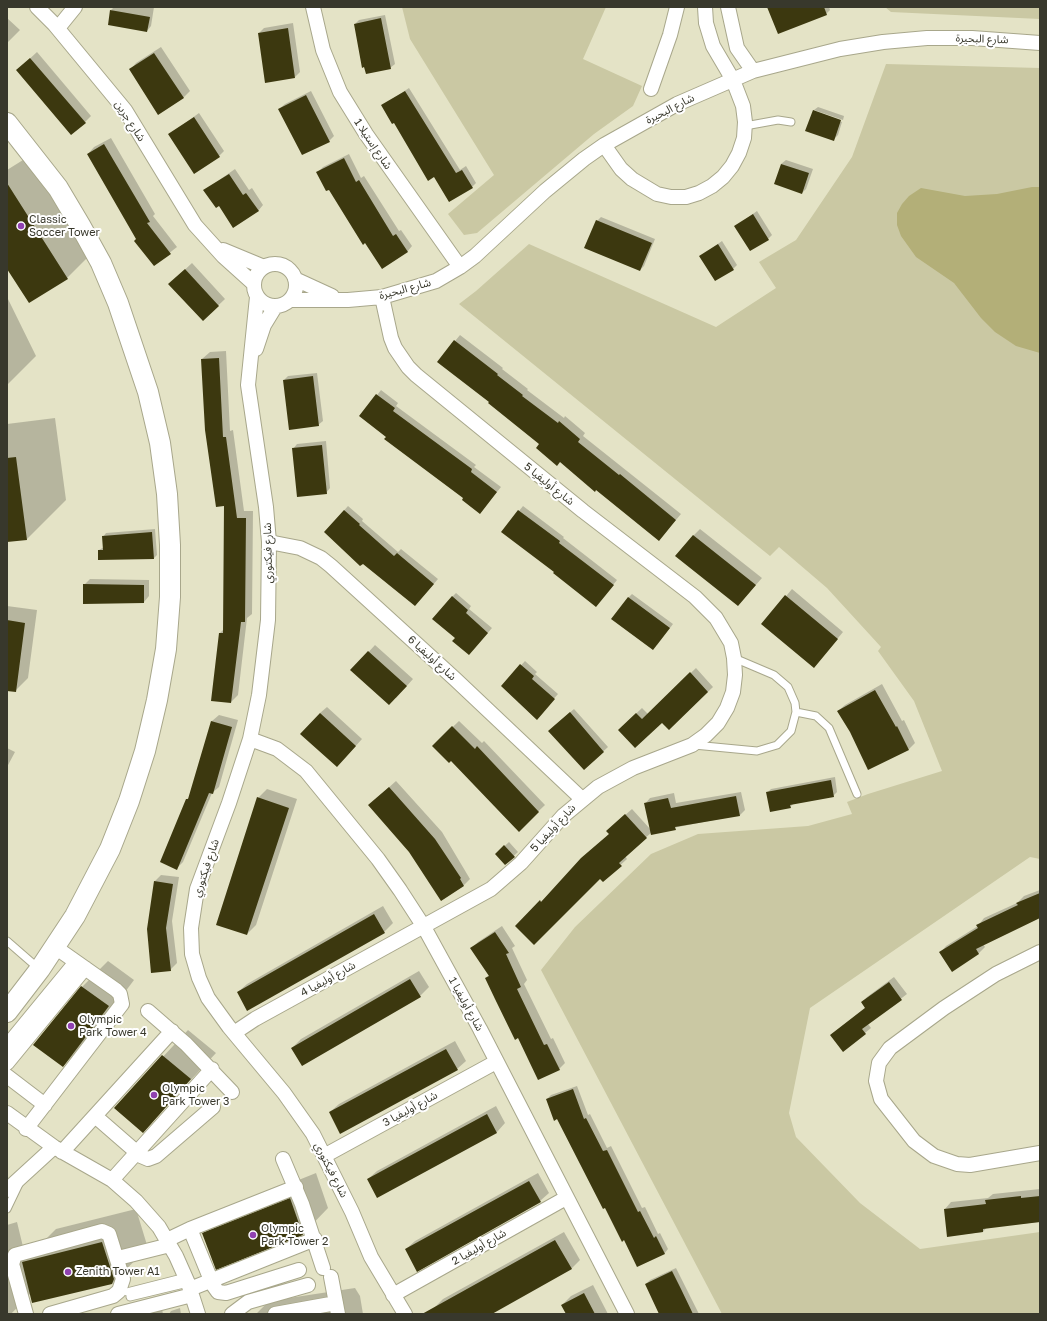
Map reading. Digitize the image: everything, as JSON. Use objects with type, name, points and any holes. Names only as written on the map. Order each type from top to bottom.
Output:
[{"type":"main road","points":[[8,125],[58,188],[101,263],[118,303],[148,392],[160,443],[167,494],[170,545],[170,597],[166,649],[158,700],[145,751],[129,801],[110,849],[75,916],[40,970],[9,1005]]},
{"type":"street","name":"شارع جرين","points":[[37,7],[58,28],[125,110],[188,214],[212,244],[234,267],[253,283]]},
{"type":"street","points":[[58,28],[75,7]]},
{"type":"street","name":"شارع إستيلا 1","points":[[313,7],[322,50],[340,92],[366,134],[460,268]]},
{"type":"street","points":[[651,89],[661,63],[677,7]]},
{"type":"street","points":[[604,145],[621,169],[644,188],[671,197],[686,196],[706,190],[723,177],[739,153],[744,138],[745,126],[743,106],[733,80],[709,35],[705,7]]},
{"type":"street","points":[[728,7],[737,48],[753,72]]},
{"type":"street","name":"شارع البحيرة","points":[[290,300],[348,300],[382,297],[436,281],[460,268],[475,256],[545,191],[604,145],[677,104],[753,72],[840,48],[883,42],[928,38],[972,38],[1040,43]]},
{"type":"street","name":"شارع جرين","points":[[212,244],[236,256],[264,267]]},
{"type":"street","points":[[271,264],[286,267],[292,272],[295,279],[296,287],[290,300],[281,306],[275,306],[262,302],[257,296],[253,283],[259,271],[271,264]]},
{"type":"street","name":"شارع البحيرة","points":[[295,279],[318,290],[348,300]]},
{"type":"street","name":"شارع فيكتوري","points":[[257,296],[249,368],[249,396],[266,507],[269,542],[268,620],[259,695],[250,739],[229,803],[200,879],[194,900],[191,928],[192,954],[199,978],[208,998],[303,1119],[324,1156],[352,1212],[371,1257],[405,1314]]},
{"type":"street","name":"شارع أوليفيا 5","points":[[382,297],[391,338],[395,348],[408,367],[522,462],[706,608],[724,630],[731,644],[736,675],[733,692],[727,708],[718,723],[706,735],[692,745],[633,768],[603,783],[582,798],[546,834],[521,863],[501,881],[471,901],[424,927]]},
{"type":"street","name":"شارع فيكتوري","points":[[249,368],[264,325],[275,306]]},
{"type":"street","name":"شارع أوليفيا 6","points":[[269,542],[300,548],[321,558],[331,566],[452,676],[582,798]]},
{"type":"street","name":"شارع أوليفيا 1","points":[[250,739],[287,756],[314,779],[378,859],[424,927],[530,1124],[566,1198],[627,1314]]},
{"type":"street","name":"شارع أوليفيا 4","points":[[234,1033],[255,1019],[424,927]]},
{"type":"street","points":[[26,1129],[122,1004],[120,994],[116,990],[55,947]]},
{"type":"street","points":[[1040,952],[996,974],[944,1008],[890,1048],[879,1063],[876,1081],[881,1099],[914,1141],[934,1156],[951,1162],[970,1165],[1040,1153]]},
{"type":"street","points":[[7,1046],[80,965]]},
{"type":"street","points":[[7,1063],[80,965]]},
{"type":"street","points":[[148,1011],[172,1031],[232,1092]]},
{"type":"street","points":[[7,1190],[58,1150],[95,1116],[172,1031]]},
{"type":"street","name":"شارع أوليفيا 3","points":[[324,1156],[496,1062]]},
{"type":"street","points":[[112,1180],[212,1070]]},
{"type":"street","points":[[7,1076],[45,1105]]},
{"type":"street","points":[[95,1116],[144,1158],[153,1159],[213,1108]]},
{"type":"street","points":[[7,1113],[26,1129],[58,1150],[112,1180],[146,1210],[169,1242],[189,1286],[198,1314]]},
{"type":"street","points":[[275,1314],[337,1308],[315,1239],[296,1187],[283,1159]]},
{"type":"street","points":[[118,1258],[169,1242],[190,1229],[296,1187]]},
{"type":"street","name":"شارع أوليفيا 2","points":[[393,1295],[566,1198]]},
{"type":"street","points":[[190,1229],[211,1280],[218,1292],[226,1293],[299,1270]]},
{"type":"street","points":[[26,1314],[12,1264],[15,1255],[106,1232],[112,1238],[118,1258],[123,1279],[121,1287],[116,1294],[50,1314]]},
{"type":"street","points":[[118,1314],[160,1309],[189,1286],[211,1280],[315,1239]]},
{"type":"street","points":[[232,1314],[248,1302],[308,1285]]},
{"type":"lane","points":[[745,126],[778,120],[791,122]]},
{"type":"lane","name":"شارع أوليفيا 5","points":[[692,745],[758,751],[768,749],[777,745],[788,735],[795,722],[796,712],[793,694],[781,680],[734,658]]},
{"type":"lane","points":[[796,712],[816,716],[829,728],[857,794]]},
{"type":"lane","points":[[7,941],[40,970]]},
{"type":"lane","points":[[7,1209],[21,1178]]},
{"type":"lane","points":[[128,1294],[189,1286]]},
{"type":"shaded area","points":[[402,7],[606,7],[583,59],[642,86],[633,106],[594,134],[477,233],[464,235],[448,214],[494,175],[410,39]]},
{"type":"shaded area","points":[[885,7],[1040,7],[1040,19],[891,12]]},
{"type":"shaded area","points":[[886,64],[1040,68],[1040,859],[1030,857],[810,1008],[789,1113],[796,1137],[860,1203],[920,1249],[1040,1232],[1040,1314],[722,1314],[541,970],[575,927],[651,854],[698,834],[808,826],[852,814],[847,802],[942,771],[914,701],[878,651],[881,647],[827,588],[779,547],[770,556],[459,304],[529,244],[716,327],[776,288],[759,262],[796,240],[852,157]]},
{"type":"shaded area","points":[[1032,187],[1040,187],[1040,353],[1016,346],[995,332],[981,318],[954,283],[916,257],[901,236],[897,225],[897,213],[902,204],[909,196],[921,188],[965,196],[997,194]]},
{"type":"building","points":[[767,7],[824,7],[827,15],[778,34]]},
{"type":"building","points":[[110,10],[150,17],[147,32],[108,25]]},
{"type":"building","points":[[381,18],[391,69],[366,74],[364,67],[362,68],[354,24]]},
{"type":"building","points":[[288,28],[295,78],[265,83],[258,33]]},
{"type":"building","points":[[154,53],[184,98],[158,115],[129,69]]},
{"type":"building","points":[[30,58],[86,123],[71,135],[16,70]]},
{"type":"building","points":[[405,91],[456,173],[462,170],[473,188],[449,202],[434,177],[428,181],[394,123],[392,124],[381,105]]},
{"type":"building","points":[[306,95],[330,142],[302,155],[278,109]]},
{"type":"building","points":[[813,110],[841,120],[834,141],[805,131]]},
{"type":"building","points":[[194,117],[220,157],[194,174],[168,134]]},
{"type":"building","points":[[104,144],[150,222],[147,223],[171,254],[154,266],[134,241],[136,239],[87,154]]},
{"type":"building","points":[[344,158],[356,182],[359,180],[393,236],[396,234],[408,252],[382,269],[365,243],[363,245],[329,190],[326,191],[316,172]]},
{"type":"building","points":[[781,164],[809,173],[802,194],[774,184]]},
{"type":"building","points":[[229,174],[243,195],[246,193],[259,211],[233,228],[219,206],[216,208],[203,190]]},
{"type":"building","name":"Classic Soccer Tower","points":[[7,183],[68,279],[29,303],[7,269]]},
{"type":"building","points":[[753,214],[769,240],[750,251],[734,226]]},
{"type":"building","points":[[596,220],[652,243],[640,271],[584,248]]},
{"type":"building","points":[[718,244],[734,270],[715,281],[699,256]]},
{"type":"building","points":[[185,269],[219,306],[203,321],[168,284]]},
{"type":"building","points":[[454,340],[498,374],[497,375],[523,395],[522,396],[558,423],[559,421],[580,439],[578,442],[676,520],[659,541],[596,490],[595,492],[560,462],[557,466],[536,448],[539,444],[488,403],[489,402],[437,362]]},
{"type":"building","points":[[219,358],[223,437],[226,437],[237,518],[246,518],[245,622],[241,622],[231,703],[211,701],[219,633],[223,633],[224,506],[216,507],[205,430],[201,359]]},
{"type":"building","points":[[313,376],[319,426],[289,430],[283,380]]},
{"type":"building","points":[[376,394],[395,408],[393,411],[472,469],[471,472],[497,492],[480,514],[462,500],[463,498],[384,439],[386,437],[359,416]]},
{"type":"building","points":[[322,445],[327,494],[297,497],[292,448]]},
{"type":"building","points":[[16,457],[27,540],[7,542],[7,458]]},
{"type":"building","points":[[344,510],[394,556],[397,553],[434,584],[415,606],[363,564],[360,566],[324,532]]},
{"type":"building","points":[[518,510],[560,541],[559,543],[614,585],[596,607],[553,573],[554,572],[501,532]]},
{"type":"building","points":[[152,532],[154,559],[98,560],[98,550],[103,550],[102,536]]},
{"type":"building","points":[[693,535],[756,585],[738,606],[675,556]]},
{"type":"building","points":[[83,584],[144,585],[144,603],[83,604]]},
{"type":"building","points":[[785,595],[838,639],[814,668],[761,624]]},
{"type":"building","points":[[452,596],[468,610],[466,613],[488,633],[469,655],[452,641],[455,638],[432,619]]},
{"type":"building","points":[[628,597],[670,628],[653,650],[611,619]]},
{"type":"building","points":[[7,620],[25,623],[16,692],[7,691]]},
{"type":"building","points":[[368,651],[407,686],[389,705],[350,670]]},
{"type":"building","points":[[520,664],[534,676],[532,679],[555,699],[537,720],[501,686]]},
{"type":"building","points":[[690,672],[708,692],[669,730],[662,723],[635,748],[618,730],[636,713],[642,719]]},
{"type":"building","points":[[875,690],[896,727],[897,726],[909,750],[868,770],[850,732],[837,711]]},
{"type":"building","points":[[570,712],[604,752],[584,770],[548,731]]},
{"type":"building","points":[[320,713],[356,746],[337,767],[300,734]]},
{"type":"building","points":[[211,721],[232,727],[213,794],[209,793],[177,870],[160,862],[186,799],[188,799]]},
{"type":"building","points":[[452,726],[475,749],[477,746],[539,812],[519,832],[451,761],[449,763],[432,746]]},
{"type":"building","points":[[831,780],[834,797],[790,805],[791,808],[770,812],[766,792]]},
{"type":"building","points":[[389,787],[435,839],[461,878],[460,879],[464,886],[441,901],[409,852],[368,805]]},
{"type":"building","points":[[736,796],[740,816],[675,827],[676,830],[651,835],[644,803],[668,798],[671,808]]},
{"type":"building","points":[[257,797],[289,808],[247,935],[216,925]]},
{"type":"building","points":[[625,814],[647,838],[619,863],[622,866],[603,882],[600,879],[534,945],[515,926],[540,900],[541,902],[581,858],[609,834],[606,831]]},
{"type":"building","points":[[504,845],[515,857],[505,865],[495,854]]},
{"type":"building","points":[[154,881],[173,884],[166,928],[171,971],[151,973],[147,929]]},
{"type":"building","points":[[1040,893],[1040,918],[976,949],[979,954],[952,972],[939,952],[978,928],[976,925],[1018,905],[1016,903]]},
{"type":"building","points":[[374,914],[385,933],[247,1011],[237,992]]},
{"type":"building","points":[[495,932],[509,953],[506,954],[521,987],[517,989],[544,1045],[547,1044],[560,1070],[538,1080],[518,1038],[515,1040],[485,978],[489,976],[470,948]]},
{"type":"building","points":[[410,979],[421,997],[302,1066],[291,1048]]},
{"type":"building","points":[[889,982],[902,1000],[862,1029],[866,1034],[843,1052],[830,1035],[865,1008],[861,1002]]},
{"type":"building","name":"Olympic Park Tower 4","points":[[81,986],[109,1006],[63,1067],[33,1045]]},
{"type":"building","points":[[446,1049],[458,1070],[340,1134],[329,1112]]},
{"type":"building","name":"Olympic Park Tower 3","points":[[162,1055],[191,1079],[143,1133],[114,1108]]},
{"type":"building","points":[[573,1089],[584,1119],[586,1118],[603,1151],[607,1150],[638,1212],[640,1211],[654,1238],[656,1236],[665,1254],[637,1267],[624,1240],[622,1242],[605,1208],[603,1209],[557,1119],[554,1121],[546,1099]]},
{"type":"building","points":[[487,1114],[497,1133],[377,1198],[367,1179]]},
{"type":"building","points":[[529,1181],[541,1202],[417,1272],[405,1249]]},
{"type":"building","points":[[1021,1196],[1021,1198],[1040,1196],[1040,1222],[983,1229],[983,1232],[947,1237],[944,1209],[986,1204],[985,1200]]},
{"type":"building","name":"Olympic Park Tower 2","points":[[290,1198],[303,1235],[216,1270],[202,1233]]},
{"type":"building","points":[[555,1240],[572,1269],[492,1314],[422,1314]]},
{"type":"building","name":"Zenith Tower A1","points":[[102,1242],[114,1279],[112,1284],[32,1303],[22,1262]]},
{"type":"building","points":[[672,1271],[693,1314],[659,1314],[645,1284]]},
{"type":"building","points":[[584,1293],[595,1314],[566,1314],[561,1305]]},
{"type":"place","name":"Classic Soccer Tower","points":[[21,226]]},
{"type":"place","name":"Olympic Park Tower 4","points":[[71,1026]]},
{"type":"place","name":"Olympic Park Tower 3","points":[[154,1095]]},
{"type":"place","name":"Olympic Park Tower 2","points":[[253,1235]]},
{"type":"place","name":"Zenith Tower A1","points":[[68,1272]]}]
